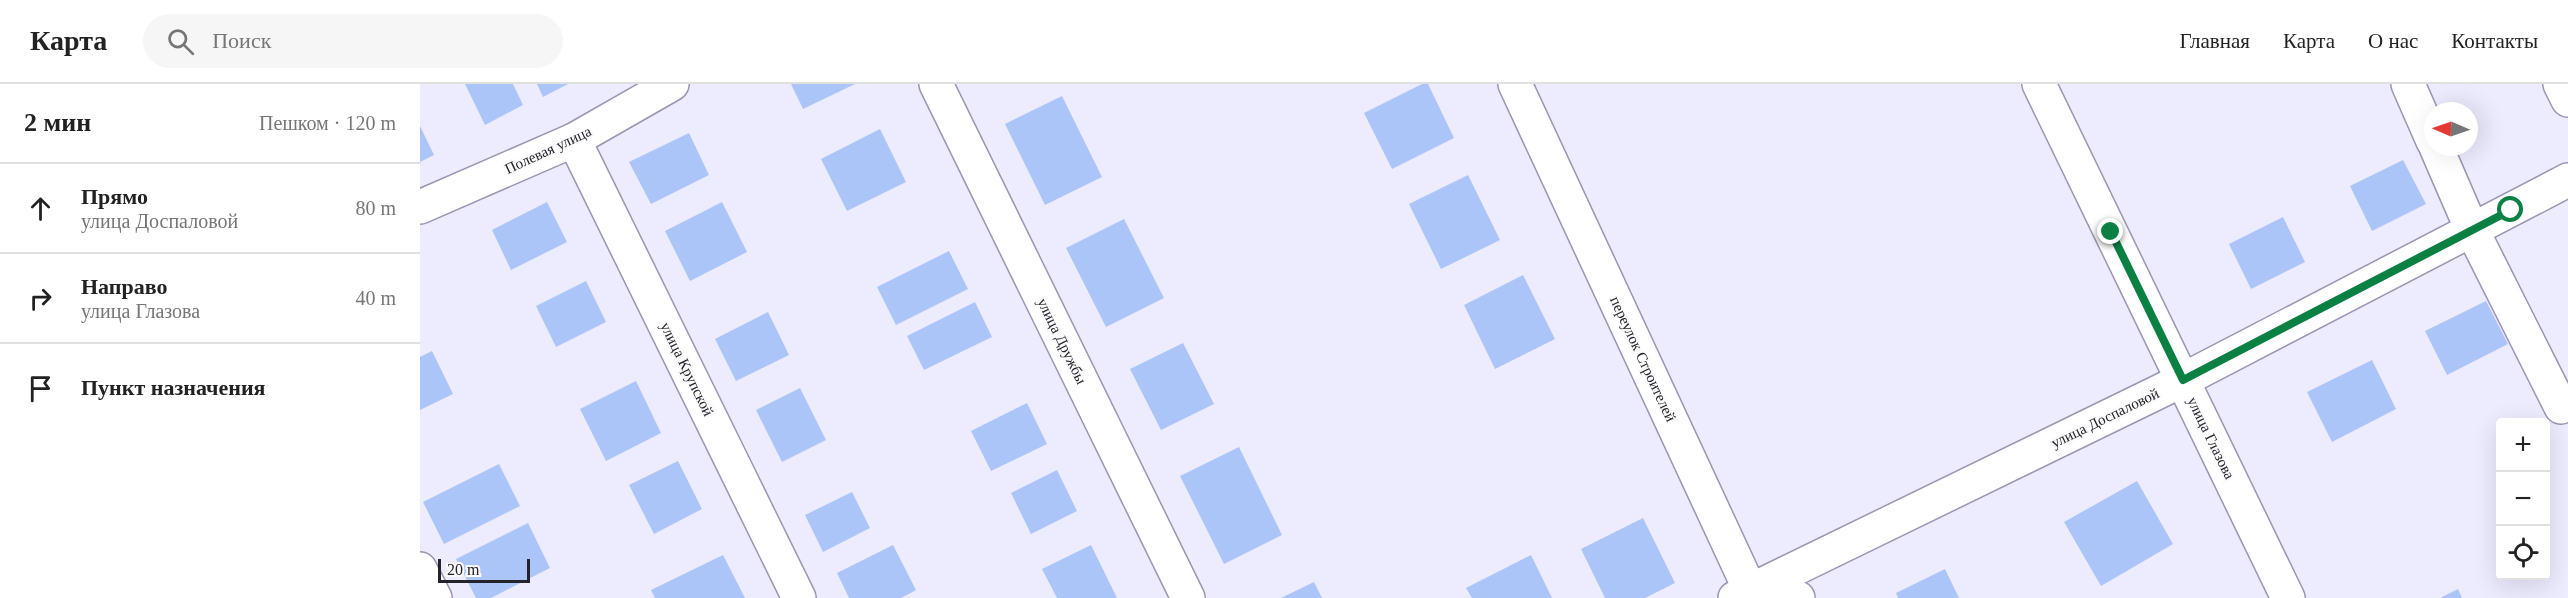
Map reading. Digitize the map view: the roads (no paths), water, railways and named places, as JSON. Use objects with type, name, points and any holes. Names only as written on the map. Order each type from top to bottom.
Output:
[{"type":"street","name":"Полевая улица","points":[[420,207],[574,140],[672,84]]},
{"type":"street","name":"улица Дружбы","points":[[936,84],[1188,598]]},
{"type":"street","name":"переулок Строителей","points":[[1515,84],[1742,594]]},
{"type":"street","name":"улица Глазова","points":[[2039,84],[2288,598]]},
{"type":"street","points":[[2408,84],[2424,120]]},
{"type":"street","points":[[2560,84],[2568,100]]},
{"type":"street","name":"улица Крупской","points":[[574,140],[799,598]]},
{"type":"street","points":[[2440,156],[2472,230],[2561,407],[2568,404]]},
{"type":"street","name":"улица Доспаловой","points":[[1742,594],[2183,380],[2568,180]]},
{"type":"street","points":[[420,569],[435,598]]},
{"type":"street","points":[[1742,594],[1798,598]]}]
